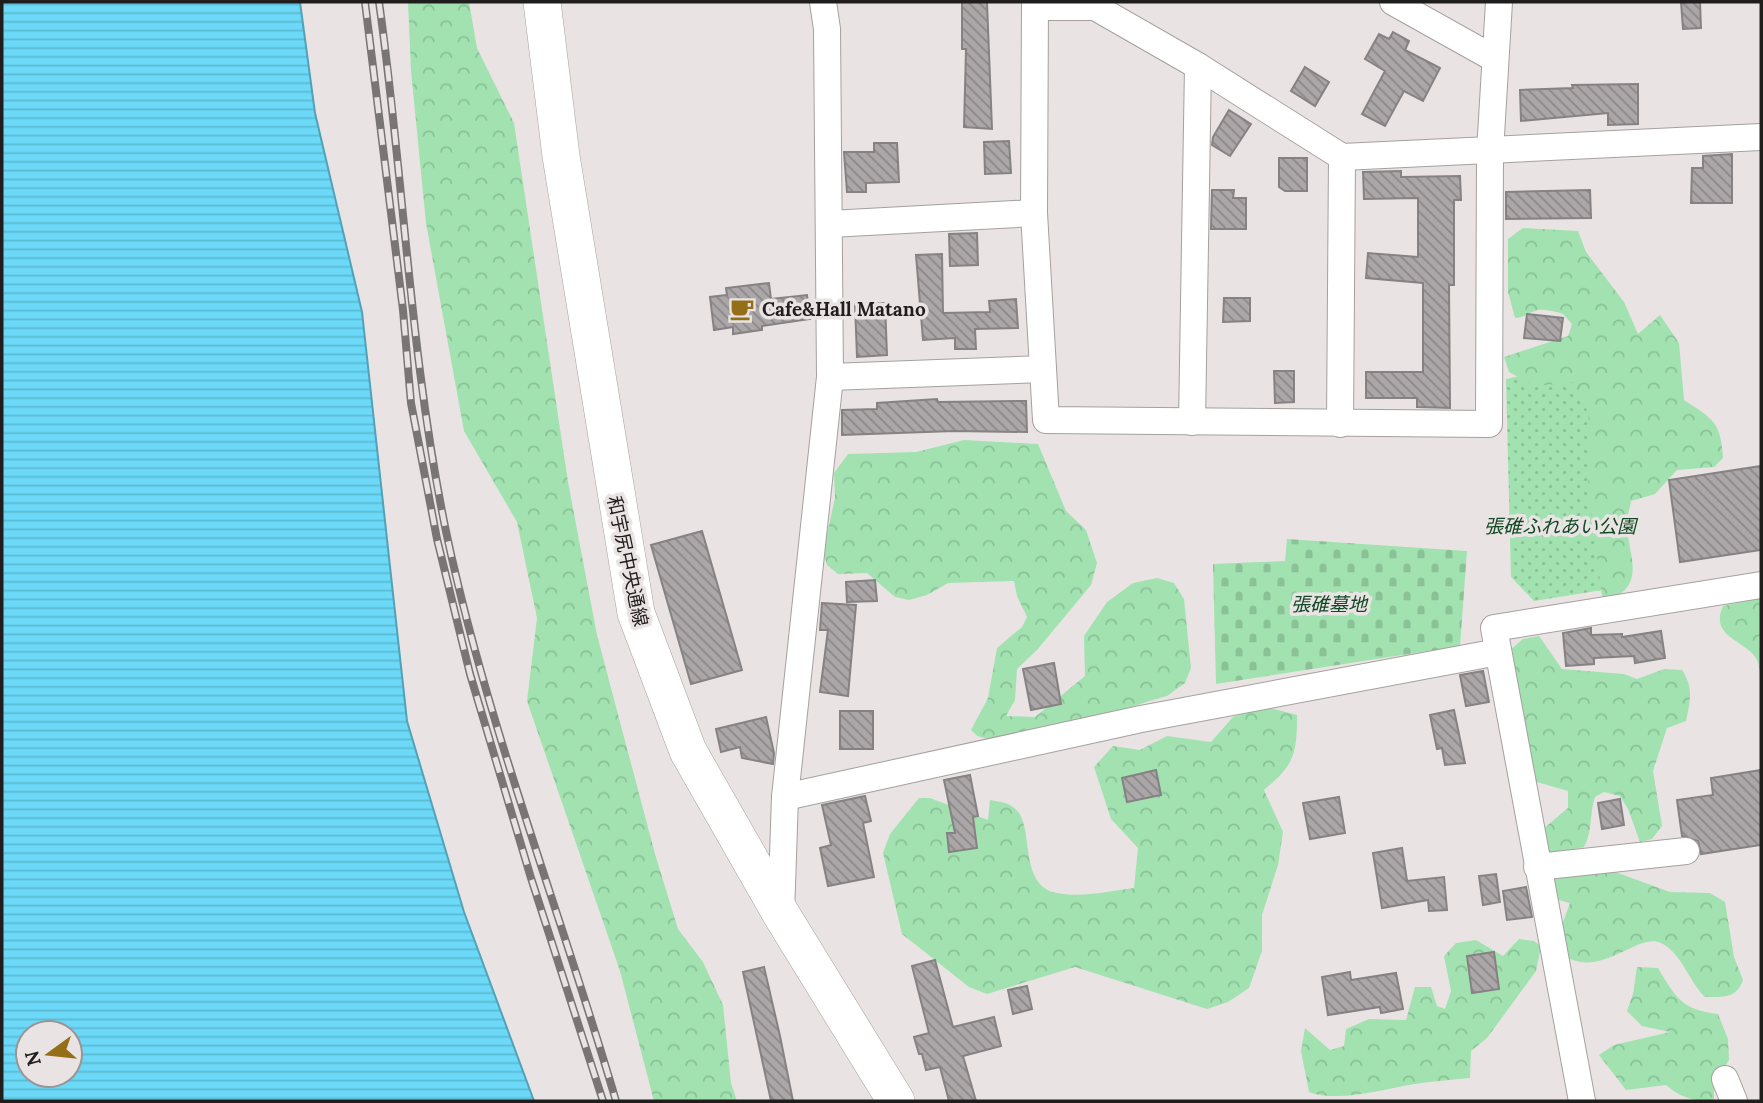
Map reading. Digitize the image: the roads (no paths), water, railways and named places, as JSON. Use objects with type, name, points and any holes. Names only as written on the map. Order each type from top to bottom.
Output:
[{"type":"street","name":"和宇尻中央通線","points":[[542,2],[561,156],[636,614],[688,751],[781,914],[897,1101]]},
{"type":"street","points":[[781,914],[785,797],[830,377],[827,29],[823,2]]},
{"type":"street","points":[[1393,2],[1495,59]]},
{"type":"street","points":[[1499,2],[1490,152],[1489,425],[1046,420],[1034,214],[1035,4],[1095,7],[1198,66],[1342,157],[1490,152],[1761,137]]},
{"type":"street","points":[[1192,422],[1198,66]]},
{"type":"street","points":[[1340,424],[1342,157]]},
{"type":"street","points":[[830,224],[1034,214]]},
{"type":"street","points":[[830,377],[1043,369]]},
{"type":"street","points":[[1582,1101],[1493,628],[1761,585]]},
{"type":"street","points":[[785,797],[1141,719],[1497,652]]},
{"type":"street","points":[[1537,867],[1686,851]]},
{"type":"water","points":[[2,2],[300,2],[315,113],[362,312],[407,721],[464,912],[534,1101],[2,1101]]},
{"type":"railway","points":[[365,2],[403,310],[411,403],[437,539],[470,674],[531,878],[603,1101]]},
{"type":"railway","points":[[379,2],[424,404],[447,536],[464,608],[504,750],[616,1101]]},
{"type":"place","name":"Cafe&Hall Matano","points":[[742,309]]},
{"type":"park label","name":"張碓ふれあい公園","points":[[1560,526]]},
{"type":"park label","name":"張碓墓地","points":[[1329,604]]}]
